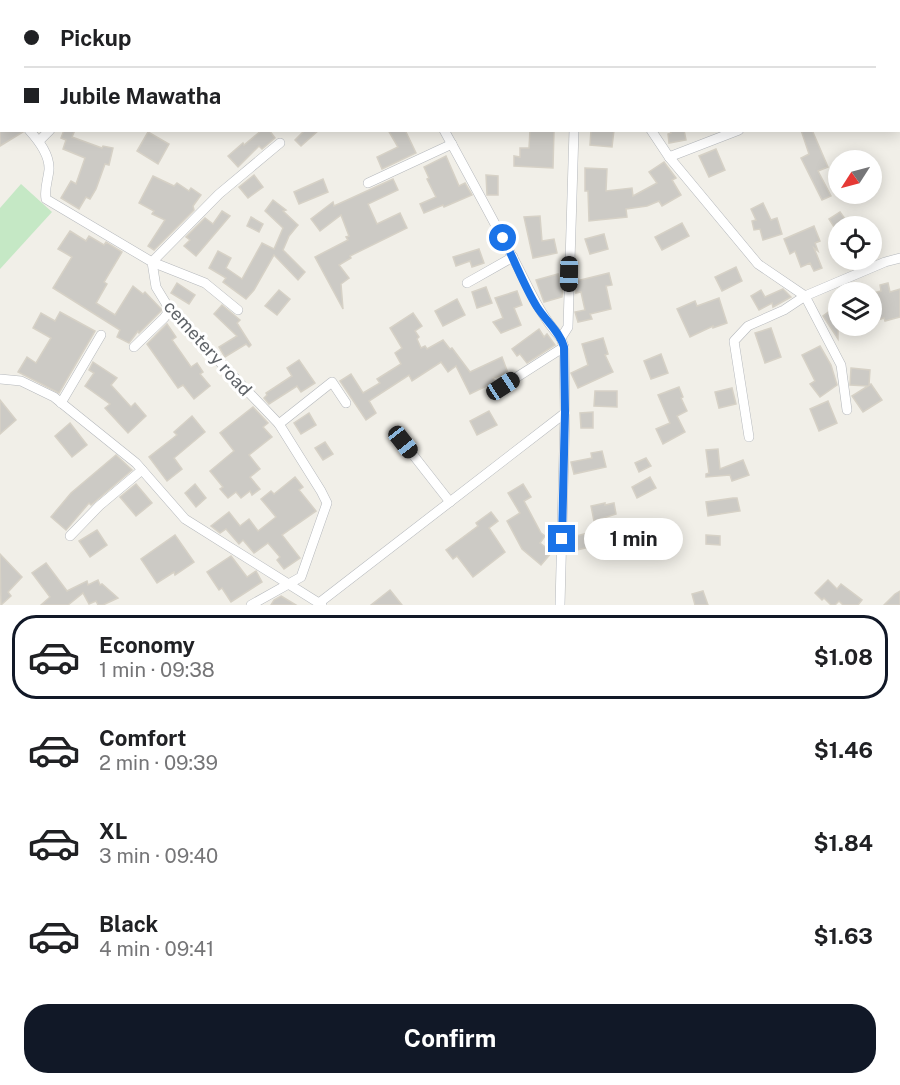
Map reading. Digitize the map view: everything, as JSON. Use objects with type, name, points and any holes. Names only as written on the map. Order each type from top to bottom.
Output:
[{"type":"street","points":[[31,132],[39,141],[47,158],[49,168],[44,193],[46,200],[152,262],[205,283],[238,310]]},
{"type":"street","points":[[39,141],[48,132]]},
{"type":"street","points":[[445,132],[536,304],[563,342]]},
{"type":"street","points":[[560,605],[565,412],[563,342],[568,327],[574,132]]},
{"type":"street","points":[[652,132],[669,157],[758,264],[805,296],[841,365],[847,410]]},
{"type":"street","points":[[669,157],[734,132]]},
{"type":"street","points":[[152,262],[219,194],[280,143]]},
{"type":"street","points":[[368,183],[452,144]]},
{"type":"street","points":[[467,283],[513,257]]},
{"type":"street","points":[[749,437],[734,341],[748,326],[784,310],[805,296],[885,262],[900,258]]},
{"type":"street","name":"cemetery road","points":[[152,262],[156,287],[170,310],[279,424],[327,503],[301,577],[286,583]]},
{"type":"street","points":[[134,347],[165,318],[170,310]]},
{"type":"street","points":[[61,403],[101,335]]},
{"type":"street","points":[[503,386],[563,342]]},
{"type":"street","points":[[0,379],[21,381],[54,397],[136,463],[184,519],[320,604],[565,412]]},
{"type":"street","points":[[279,424],[332,382],[346,403]]},
{"type":"street","points":[[403,442],[450,502]]},
{"type":"street","points":[[70,536],[99,506],[142,470]]},
{"type":"street","points":[[251,605],[286,583]]},
{"type":"green space","points":[[21,184],[52,212],[0,269],[0,208]]},
{"type":"building","points":[[0,132],[23,132],[0,146]]},
{"type":"building","points":[[63,132],[74,132],[72,137],[102,148],[103,146],[113,148],[109,165],[105,164],[96,189],[90,199],[86,197],[79,209],[61,198],[71,181],[76,184],[85,158],[63,149],[66,140],[61,138]]},
{"type":"building","points":[[148,132],[169,144],[158,164],[137,151]]},
{"type":"building","points":[[260,132],[270,132],[275,138],[262,149],[259,146],[238,167],[228,156],[243,143],[244,145]]},
{"type":"building","points":[[303,132],[317,132],[301,146],[295,140]]},
{"type":"building","points":[[389,132],[406,132],[416,153],[382,169],[377,157],[398,147]]},
{"type":"building","points":[[530,132],[554,132],[553,168],[514,166],[514,156],[520,157],[520,148],[529,148]]},
{"type":"building","points":[[591,132],[614,132],[612,147],[590,145]]},
{"type":"building","points":[[684,132],[686,140],[669,143],[668,134]]},
{"type":"building","points":[[802,132],[813,132],[828,167],[818,171],[828,190],[828,197],[822,200],[801,158],[809,154]]},
{"type":"building","points":[[716,149],[725,170],[709,177],[699,156]]},
{"type":"building","points":[[446,156],[459,186],[465,183],[472,195],[424,213],[420,204],[436,197],[424,167]]},
{"type":"building","points":[[664,162],[676,178],[672,180],[681,195],[662,206],[659,201],[647,206],[626,209],[627,217],[589,221],[585,168],[607,169],[606,191],[632,188],[633,196],[657,183],[649,172]]},
{"type":"building","points":[[254,175],[263,187],[248,198],[239,187]]},
{"type":"building","points":[[486,175],[498,176],[498,195],[487,195]]},
{"type":"building","points":[[153,176],[174,186],[177,183],[189,191],[191,188],[201,195],[193,206],[194,210],[154,250],[148,246],[165,220],[152,214],[154,211],[139,203]]},
{"type":"building","points":[[323,179],[328,192],[299,204],[294,192]]},
{"type":"building","points":[[393,179],[398,190],[368,204],[377,224],[400,213],[407,228],[350,256],[351,258],[339,265],[349,278],[341,284],[343,309],[315,257],[348,240],[346,237],[349,236],[341,215],[320,231],[311,219],[333,202],[334,206]]},
{"type":"building","points":[[273,200],[286,210],[283,211],[298,225],[289,236],[283,250],[305,272],[298,280],[274,255],[254,290],[246,299],[223,282],[226,278],[209,268],[218,251],[231,258],[226,268],[242,279],[262,243],[274,249],[283,228],[265,211]]},
{"type":"building","points":[[763,203],[771,220],[777,218],[782,234],[763,240],[760,229],[754,230],[752,221],[756,220],[751,209]]},
{"type":"building","points":[[222,211],[230,216],[196,256],[184,246],[190,240],[186,237],[205,218],[213,224]]},
{"type":"building","points":[[540,216],[542,241],[554,239],[557,253],[533,258],[524,217]]},
{"type":"building","points":[[251,217],[263,224],[259,232],[247,226]]},
{"type":"building","points":[[682,223],[689,236],[662,250],[655,237]]},
{"type":"building","points":[[814,226],[820,241],[815,243],[818,251],[814,248],[822,268],[814,271],[810,263],[801,267],[795,251],[790,254],[784,239]]},
{"type":"building","points":[[70,231],[86,241],[89,236],[104,245],[106,242],[122,252],[104,282],[107,284],[96,303],[115,315],[133,286],[143,294],[145,292],[162,310],[139,333],[138,331],[129,343],[117,337],[120,330],[53,288],[72,257],[58,249]]},
{"type":"building","points":[[604,234],[608,249],[590,254],[585,239]]},
{"type":"building","points":[[479,249],[484,263],[472,267],[470,261],[456,266],[453,257]]},
{"type":"building","points":[[736,267],[742,281],[722,291],[715,277]]},
{"type":"building","points":[[609,273],[612,285],[606,286],[611,309],[590,314],[592,319],[578,322],[575,312],[585,310],[581,292],[576,293],[576,281]]},
{"type":"building","points":[[558,274],[563,284],[562,297],[544,302],[536,280]]},
{"type":"building","points":[[177,283],[195,295],[189,304],[171,293]]},
{"type":"building","points":[[888,283],[890,292],[900,289],[900,317],[885,321],[882,319],[882,284]]},
{"type":"building","points":[[486,287],[492,303],[477,308],[472,292]]},
{"type":"building","points":[[783,289],[791,297],[773,307],[772,303],[759,310],[751,296],[761,290],[765,297]]},
{"type":"building","points":[[279,290],[290,299],[277,315],[265,306]]},
{"type":"building","points":[[517,291],[522,305],[514,308],[521,325],[501,333],[493,322],[503,318],[495,298]]},
{"type":"building","points":[[719,298],[727,323],[713,328],[713,326],[690,337],[677,309],[695,301],[697,306]]},
{"type":"building","points":[[457,299],[465,315],[443,326],[435,311]]},
{"type":"building","points":[[222,305],[240,320],[237,323],[251,345],[249,347],[246,344],[225,357],[219,347],[237,336],[214,314]]},
{"type":"building","points":[[60,312],[95,331],[59,393],[18,372],[27,357],[36,363],[51,338],[33,328],[41,313],[55,321]]},
{"type":"building","points":[[828,312],[828,324],[823,316]]},
{"type":"building","points":[[413,313],[422,326],[415,331],[421,348],[425,346],[427,349],[443,340],[470,372],[502,357],[508,373],[493,378],[495,382],[470,394],[456,366],[448,372],[441,362],[412,381],[409,375],[369,401],[376,413],[366,420],[340,381],[351,374],[363,393],[380,383],[377,379],[401,364],[395,353],[402,348],[390,328]]},
{"type":"building","points":[[167,324],[176,337],[172,340],[191,367],[197,363],[203,372],[200,374],[210,386],[194,399],[183,385],[178,388],[147,344]]},
{"type":"building","points":[[771,328],[781,357],[765,363],[755,333]]},
{"type":"building","points":[[539,329],[544,337],[547,334],[555,345],[527,363],[520,354],[517,356],[512,349]]},
{"type":"building","points":[[603,338],[608,354],[605,355],[613,372],[578,388],[571,373],[588,365],[582,344]]},
{"type":"building","points":[[820,346],[831,365],[837,385],[820,397],[810,384],[815,381],[802,355]]},
{"type":"building","points":[[661,354],[668,373],[651,379],[644,361]]},
{"type":"building","points":[[299,360],[315,383],[301,392],[297,386],[269,404],[264,398],[266,393],[292,376],[287,368]]},
{"type":"building","points":[[93,362],[117,378],[111,385],[131,407],[135,403],[146,416],[128,433],[105,408],[110,404],[85,386],[94,373],[89,370]]},
{"type":"building","points":[[851,368],[870,370],[869,385],[871,384],[882,400],[863,412],[852,396],[868,386],[850,385]]},
{"type":"building","points":[[679,387],[687,411],[677,416],[685,432],[663,444],[656,429],[670,423],[658,395]]},
{"type":"building","points":[[732,388],[736,404],[719,408],[715,392]]},
{"type":"building","points":[[595,391],[617,391],[617,407],[594,406]]},
{"type":"building","points":[[0,400],[16,420],[0,434]]},
{"type":"building","points":[[828,401],[837,423],[819,431],[810,409]]},
{"type":"building","points":[[253,407],[268,423],[263,427],[272,437],[249,455],[260,469],[250,477],[260,489],[252,495],[250,491],[241,498],[236,492],[228,498],[220,489],[223,487],[210,471],[234,451],[220,433]]},
{"type":"building","points":[[489,411],[497,425],[477,435],[470,421]]},
{"type":"building","points":[[593,412],[593,428],[581,428],[580,413]]},
{"type":"building","points":[[309,413],[316,425],[301,434],[294,423]]},
{"type":"building","points":[[192,416],[205,432],[174,458],[182,469],[167,481],[149,457],[177,435],[174,432]]},
{"type":"building","points":[[70,423],[87,445],[72,457],[55,436]]},
{"type":"building","points":[[325,442],[333,454],[323,460],[315,448]]},
{"type":"building","points":[[718,449],[720,469],[743,460],[749,475],[732,481],[730,475],[706,477],[709,473],[706,450]]},
{"type":"building","points":[[602,451],[606,467],[574,474],[571,462],[592,458],[591,453]]},
{"type":"building","points":[[116,455],[132,470],[91,505],[89,503],[66,530],[51,517],[71,493]]},
{"type":"building","points":[[646,458],[651,466],[639,472],[635,463]]},
{"type":"building","points":[[295,477],[303,487],[299,490],[316,511],[282,535],[300,558],[284,569],[277,560],[280,557],[268,543],[254,553],[243,540],[239,544],[226,529],[220,533],[211,526],[229,512],[240,526],[249,519],[258,531],[276,517],[261,499],[271,491],[274,494]]},
{"type":"building","points":[[650,477],[656,488],[637,498],[632,487]]},
{"type":"building","points":[[136,484],[152,503],[136,516],[120,497]]},
{"type":"building","points":[[195,484],[206,498],[196,507],[185,493]]},
{"type":"building","points":[[523,484],[531,497],[524,501],[541,533],[545,536],[540,543],[552,552],[541,565],[522,549],[507,521],[520,513],[508,493]]},
{"type":"building","points":[[737,498],[740,511],[708,516],[706,502]]},
{"type":"building","points":[[605,503],[605,505],[614,503],[616,514],[594,521],[591,506]]},
{"type":"building","points":[[491,512],[498,521],[489,528],[505,552],[473,577],[457,556],[453,559],[446,550],[478,526],[476,523]]},
{"type":"building","points":[[97,530],[107,545],[90,557],[79,541]]},
{"type":"building","points":[[595,531],[599,545],[572,551],[569,538]]},
{"type":"building","points":[[175,535],[194,562],[175,575],[174,572],[157,583],[141,559]]},
{"type":"building","points":[[706,535],[720,536],[720,545],[706,544]]},
{"type":"building","points":[[0,554],[22,577],[8,592],[11,596],[1,605]]},
{"type":"building","points":[[231,556],[247,577],[256,571],[262,582],[231,602],[222,588],[219,590],[207,572]]},
{"type":"building","points":[[46,563],[67,591],[87,581],[88,585],[98,580],[100,585],[102,584],[118,598],[103,605],[98,605],[96,601],[89,604],[83,593],[68,605],[41,605],[50,597],[32,573]]},
{"type":"building","points":[[828,580],[837,589],[841,584],[862,600],[858,605],[843,605],[839,601],[831,605],[824,598],[822,600],[815,593]]},
{"type":"building","points":[[390,590],[402,605],[371,605]]},
{"type":"building","points":[[703,591],[708,605],[695,605],[692,594]]},
{"type":"building","points":[[900,591],[900,605],[884,605],[895,594]]},
{"type":"building","points":[[281,596],[296,605],[271,605]]},
{"type":"route","points":[[503,238],[536,304],[561,338],[564,347],[562,539]]}]
